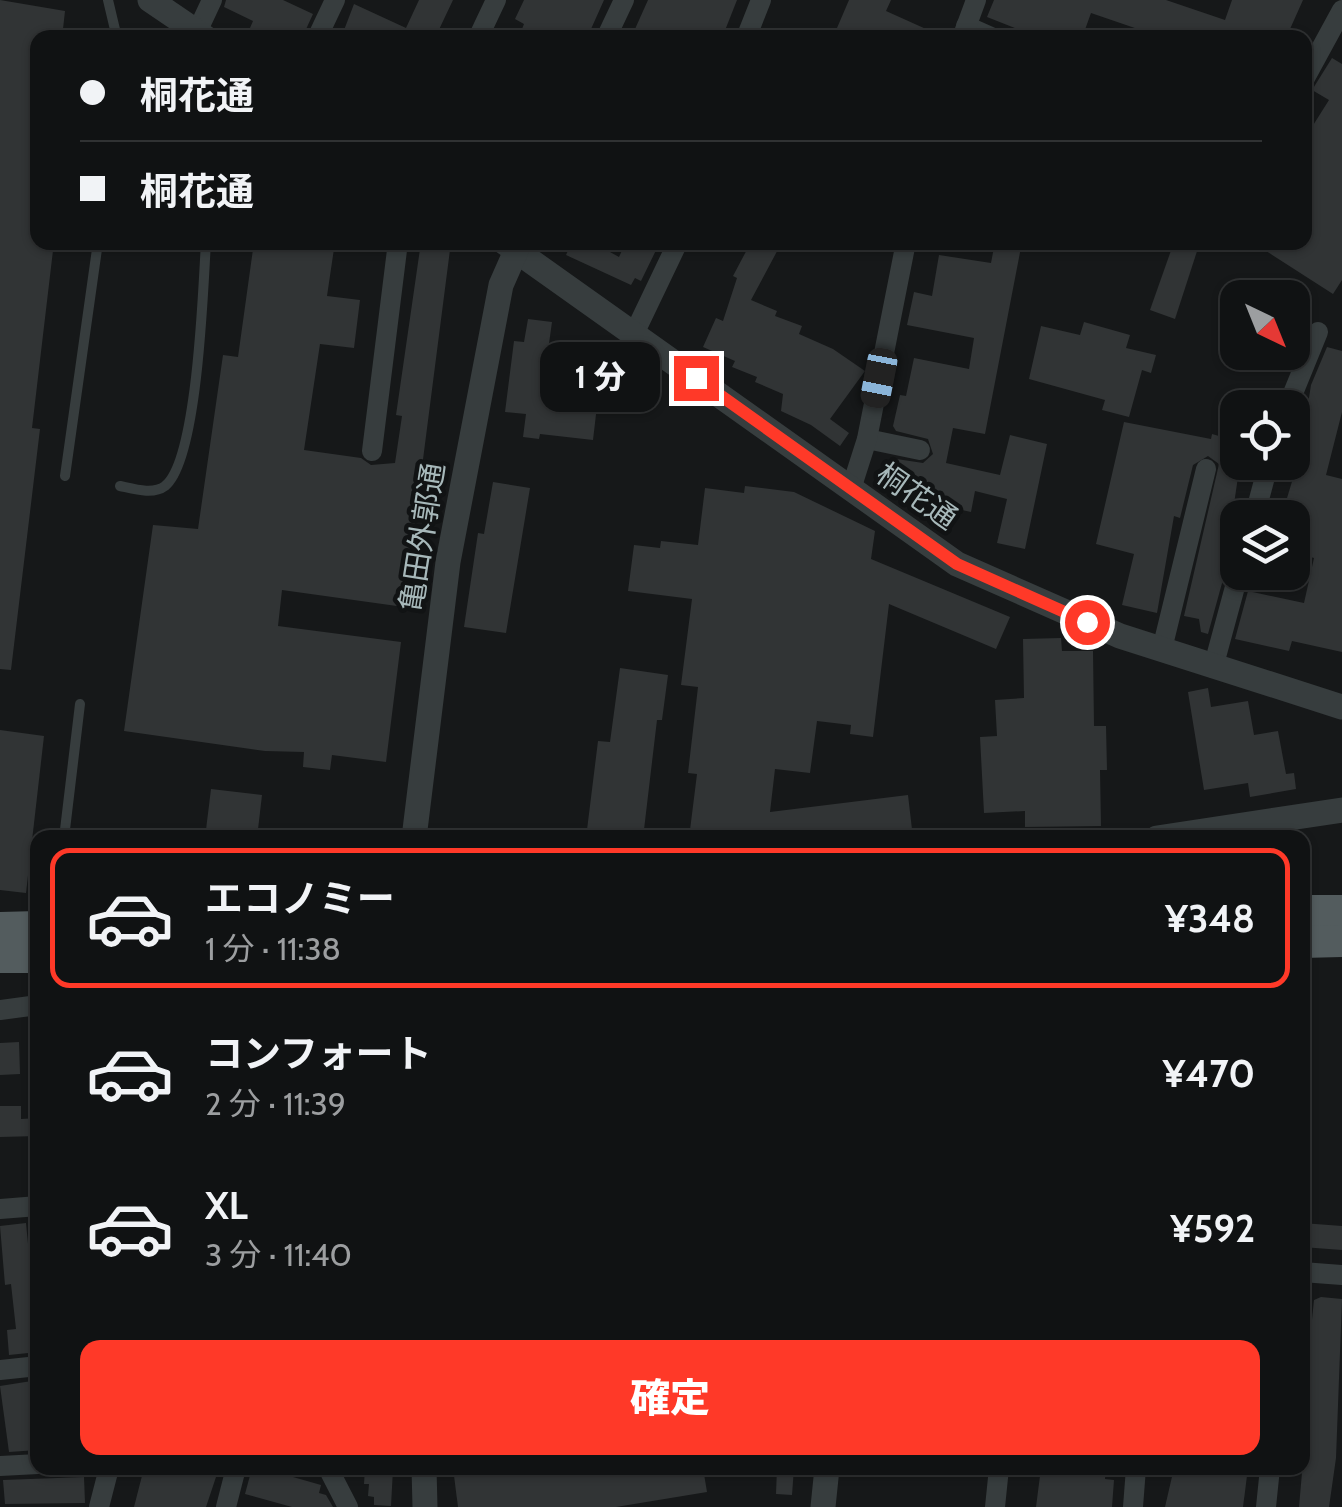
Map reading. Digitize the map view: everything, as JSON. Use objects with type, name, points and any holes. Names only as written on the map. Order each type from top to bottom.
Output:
[{"type":"main road","points":[[1310,911],[1342,910]]},
{"type":"main road","points":[[0,928],[30,927]]},
{"type":"main road","points":[[1310,942],[1342,941]]},
{"type":"main road","points":[[0,957],[30,957]]},
{"type":"street","points":[[150,0],[196,30]]},
{"type":"street","points":[[203,30],[212,0]]},
{"type":"street","points":[[321,30],[335,0]]},
{"type":"street","points":[[482,30],[496,0]]},
{"type":"street","points":[[610,30],[624,0]]},
{"type":"street","points":[[749,30],[761,0]]},
{"type":"street","points":[[965,30],[976,0]]},
{"type":"street","points":[[1312,65],[1342,10]]},
{"type":"street","points":[[372,451],[397,250]]},
{"type":"street","name":"亀田外郭通","points":[[415,830],[448,562],[509,250]]},
{"type":"street","name":"桐花通","points":[[516,250],[957,564],[1120,636],[1342,707]]},
{"type":"street","points":[[634,334],[674,250]]},
{"type":"street","points":[[851,489],[867,440],[904,250]]},
{"type":"street","points":[[1294,390],[1318,332]]},
{"type":"street","points":[[867,440],[920,450]]},
{"type":"street","points":[[1162,649],[1206,469]]},
{"type":"street","points":[[1213,668],[1234,590]]},
{"type":"street","points":[[1210,830],[1342,810]]},
{"type":"street","points":[[0,1010],[30,1006]]},
{"type":"street","points":[[0,1210],[30,1207]]},
{"type":"street","points":[[1310,1273],[1342,1275]]},
{"type":"street","points":[[0,1370],[30,1367]]},
{"type":"street","points":[[0,1466],[30,1464]]},
{"type":"street","points":[[99,1507],[107,1475]]},
{"type":"street","points":[[226,1507],[234,1475]]},
{"type":"street","points":[[332,1475],[348,1507]]},
{"type":"street","points":[[424,1475],[425,1507]]},
{"type":"street","points":[[823,1507],[826,1475]]},
{"type":"street","points":[[995,1507],[998,1475]]},
{"type":"street","points":[[1132,1507],[1135,1475]]},
{"type":"street","points":[[1266,1507],[1269,1475]]},
{"type":"lane","points":[[108,0],[115,30]]},
{"type":"lane","points":[[65,476],[97,250]]},
{"type":"lane","points":[[120,486],[148,492],[164,487],[178,468],[201,346],[206,250]]},
{"type":"lane","points":[[65,830],[80,704]]},
{"type":"building","points":[[0,0],[65,11],[63,30],[30,30],[30,250],[53,250],[32,428],[40,429],[11,670],[0,669]]},
{"type":"building","points":[[226,0],[283,0],[313,14],[306,30],[254,30],[250,28],[253,21],[224,7]]},
{"type":"building","points":[[419,0],[453,0],[439,30],[344,30],[354,4],[406,28]]},
{"type":"building","points":[[524,0],[604,0],[591,30],[524,30],[524,24],[515,19]]},
{"type":"building","points":[[648,0],[737,0],[725,30],[635,30]]},
{"type":"building","points":[[849,0],[891,0],[886,11],[928,30],[841,30],[837,28]]},
{"type":"building","points":[[994,0],[1166,0],[1225,20],[1232,0],[1303,0],[1290,30],[1141,30],[1091,13],[1085,30],[1020,30],[987,17]]},
{"type":"building","points":[[1332,58],[1342,64],[1342,280],[1333,294],[1264,250],[1312,250],[1312,127],[1329,100],[1312,90]]},
{"type":"building","points":[[253,250],[334,250],[327,296],[360,300],[354,348],[320,344],[304,450],[361,458],[371,465],[395,463],[402,416],[396,415],[420,250],[450,250],[404,607],[282,590],[278,626],[401,642],[386,762],[332,755],[330,770],[303,767],[304,752],[265,751],[124,731],[153,525],[198,529],[223,355],[238,357]]},
{"type":"building","points":[[568,250],[606,250],[619,257],[622,250],[656,250],[641,281],[635,278],[631,285],[566,255]]},
{"type":"building","points":[[747,250],[778,250],[751,300],[777,311],[775,316],[802,326],[799,334],[833,349],[865,371],[830,419],[849,433],[840,446],[811,425],[781,411],[783,394],[732,367],[735,361],[703,347],[716,318],[723,321],[737,278],[733,276]]},
{"type":"building","points":[[993,250],[1020,250],[985,434],[953,428],[946,463],[1000,475],[1010,435],[1047,444],[1025,549],[997,543],[1007,499],[975,491],[971,512],[948,507],[949,500],[901,486],[903,476],[887,472],[890,458],[923,463],[933,454],[928,439],[896,431],[893,426],[900,395],[906,396],[914,358],[969,369],[974,338],[907,325],[914,292],[932,296],[939,255],[991,263]]},
{"type":"building","points":[[1171,250],[1197,250],[1175,319],[1150,310]]},
{"type":"building","points":[[528,319],[552,322],[546,365],[601,372],[593,440],[540,434],[539,439],[523,437],[526,414],[505,412],[514,341],[524,342]]},
{"type":"building","points":[[1084,322],[1130,335],[1126,348],[1156,355],[1151,373],[1142,370],[1129,417],[1102,410],[1105,400],[1029,379],[1041,326],[1080,335]]},
{"type":"building","points":[[1327,347],[1342,351],[1342,412],[1326,475],[1342,479],[1342,652],[1292,641],[1289,651],[1235,639],[1248,591],[1304,603],[1310,590],[1314,558],[1310,557],[1310,500],[1286,500],[1292,480],[1310,480],[1311,385]]},
{"type":"building","points":[[1124,422],[1211,439],[1212,434],[1219,436],[1220,426],[1220,480],[1238,480],[1235,500],[1220,500],[1220,590],[1208,634],[1201,632],[1199,619],[1184,616],[1219,464],[1208,456],[1193,465],[1180,518],[1174,516],[1157,613],[1122,605],[1134,554],[1096,544]]},
{"type":"building","points":[[493,482],[530,488],[506,633],[464,627],[478,533],[484,534]]},
{"type":"building","points":[[745,486],[794,492],[875,531],[871,559],[1010,617],[996,649],[889,604],[873,737],[850,734],[851,725],[817,721],[810,773],[775,769],[770,812],[908,795],[912,830],[690,830],[697,774],[688,773],[698,687],[681,685],[692,599],[628,591],[634,545],[660,548],[661,541],[698,545],[705,488],[744,493]]},
{"type":"building","points":[[1061,638],[1062,651],[1093,651],[1094,726],[1106,726],[1107,770],[1100,770],[1101,826],[1025,827],[1025,811],[984,813],[980,737],[997,736],[995,700],[1024,698],[1023,639]]},
{"type":"building","points":[[620,668],[668,675],[662,720],[657,720],[644,830],[587,830],[598,741],[610,742]]},
{"type":"building","points":[[1208,688],[1211,707],[1248,701],[1254,735],[1278,731],[1286,774],[1294,773],[1296,789],[1250,797],[1248,783],[1204,790],[1188,692]]},
{"type":"building","points":[[0,730],[44,736],[33,830],[30,830],[26,893],[0,890]]},
{"type":"building","points":[[211,789],[262,795],[258,830],[206,830]]},
{"type":"building","points":[[19,1042],[20,1074],[0,1075],[0,1043]]},
{"type":"building","points":[[0,1106],[21,1106],[21,1119],[30,1118],[30,1136],[0,1137]]},
{"type":"building","points":[[26,1223],[30,1254],[30,1353],[9,1355],[7,1330],[16,1329],[11,1284],[5,1285],[0,1226]]},
{"type":"building","points":[[1310,1224],[1342,1226],[1342,1250],[1310,1248]]},
{"type":"building","points":[[1342,1299],[1336,1458],[1329,1507],[1299,1507],[1302,1475],[1310,1475],[1310,1339],[1314,1300]]},
{"type":"building","points":[[30,1381],[30,1451],[9,1452],[0,1386]]},
{"type":"building","points":[[142,1475],[217,1475],[206,1507],[134,1507]]},
{"type":"building","points":[[250,1475],[293,1475],[321,1485],[319,1493],[326,1495],[333,1507],[292,1507],[245,1494]]},
{"type":"building","points":[[365,1475],[393,1475],[391,1506],[374,1505],[374,1497],[368,1496],[369,1484],[364,1484]]},
{"type":"building","points":[[454,1475],[704,1475],[707,1492],[616,1507],[458,1507]]},
{"type":"building","points":[[777,1475],[793,1475],[792,1495],[776,1494]]},
{"type":"building","points":[[1040,1475],[1105,1475],[1105,1479],[1114,1480],[1112,1507],[1036,1507]]},
{"type":"building","points":[[1172,1475],[1247,1475],[1243,1507],[1165,1507]]},
{"type":"building","points":[[84,1477],[85,1503],[5,1504],[3,1480]]},
{"type":"route","points":[[696,378],[957,564],[1087,622]]}]
